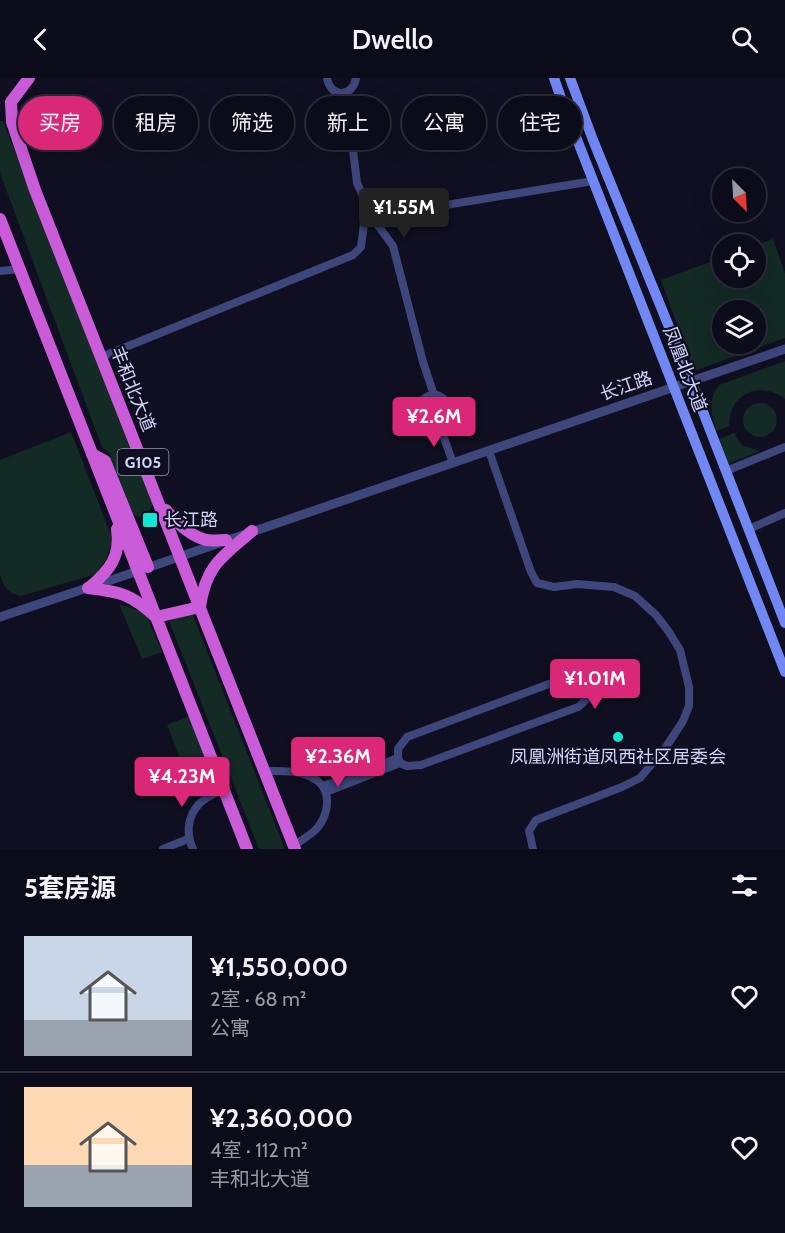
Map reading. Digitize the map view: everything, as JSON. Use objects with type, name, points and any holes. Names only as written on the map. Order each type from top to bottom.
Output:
[{"type":"highway","name":"丰和北大道","points":[[29,78],[5,105],[35,190],[294,847]]},
{"type":"highway","name":"G105","points":[[0,219],[115,513],[143,569],[156,617],[247,849]]},
{"type":"highway","points":[[92,454],[105,460],[143,569]]},
{"type":"highway","points":[[159,502],[177,524],[195,535],[206,540],[226,540]]},
{"type":"highway","points":[[89,587],[110,568],[116,556],[119,538],[115,513]]},
{"type":"highway","points":[[89,587],[125,595],[140,603],[156,617],[200,607],[203,589],[209,574],[219,560],[252,531]]},
{"type":"main road","name":"凤凰北大道","points":[[554,78],[785,672]]},
{"type":"main road","name":"凤凰北大道","points":[[570,78],[785,622]]},
{"type":"street","points":[[327,78],[328,86],[341,93],[354,87],[356,78]]},
{"type":"street","points":[[346,92],[357,183],[375,220],[393,246],[423,362],[434,395]]},
{"type":"street","points":[[101,357],[353,255],[361,247],[364,225],[385,215],[593,181]]},
{"type":"street","points":[[0,271],[20,269]]},
{"type":"street","name":"长江路","points":[[0,617],[785,349]]},
{"type":"street","points":[[434,395],[443,398],[448,405],[449,414],[447,419],[439,424],[429,424],[425,422],[420,413],[421,403],[424,399],[434,395]]},
{"type":"street","points":[[439,424],[453,463]]},
{"type":"street","points":[[726,471],[785,447]]},
{"type":"street","points":[[489,451],[537,584],[554,587],[577,584],[614,587],[635,596],[656,615],[675,641],[680,650],[689,687],[688,706],[683,721],[666,747],[640,778],[537,820],[529,831],[533,849]]},
{"type":"street","points":[[749,529],[785,513]]},
{"type":"street","points":[[572,677],[587,687],[586,701],[578,707],[422,765],[407,766],[399,760],[398,749],[407,737],[572,677]]},
{"type":"street","points":[[324,789],[399,760]]},
{"type":"street","points":[[264,771],[304,774],[314,778],[324,789],[327,809],[323,821],[314,832],[294,847]]},
{"type":"street","points":[[193,849],[188,839],[188,827],[199,803],[224,789]]},
{"type":"street","points":[[163,849],[188,839]]},
{"type":"green space","points":[[0,121],[3,121],[153,503],[143,517],[136,516],[127,510],[109,453],[102,447],[0,173]]},
{"type":"green space","points":[[773,239],[785,273],[785,338],[766,345],[766,300],[712,300],[712,354],[741,354],[694,371],[661,280],[712,261],[712,288],[766,288],[766,241]]},
{"type":"green space","points":[[785,361],[785,399],[766,391],[756,390],[748,393],[734,405],[729,426],[716,431],[712,407],[713,396],[719,385]]},
{"type":"green space","points":[[760,403],[772,408],[777,420],[772,432],[760,437],[748,432],[743,420],[748,408]]},
{"type":"green space","points":[[71,432],[111,535],[111,545],[106,559],[96,574],[21,596],[16,595],[7,589],[0,575],[0,460]]},
{"type":"green space","points":[[734,433],[742,445],[760,451],[728,464],[719,439]]},
{"type":"green space","points":[[119,604],[141,611],[147,617],[162,652],[142,659]]},
{"type":"green space","points":[[191,610],[285,849],[259,849],[169,621],[171,616]]},
{"type":"green space","points":[[189,716],[213,777],[191,786],[167,725]]},
{"type":"place","name":"长江路","points":[[150,520]]},
{"type":"place","name":"凤凰洲街道凤西社区居委会","points":[[618,737]]}]
